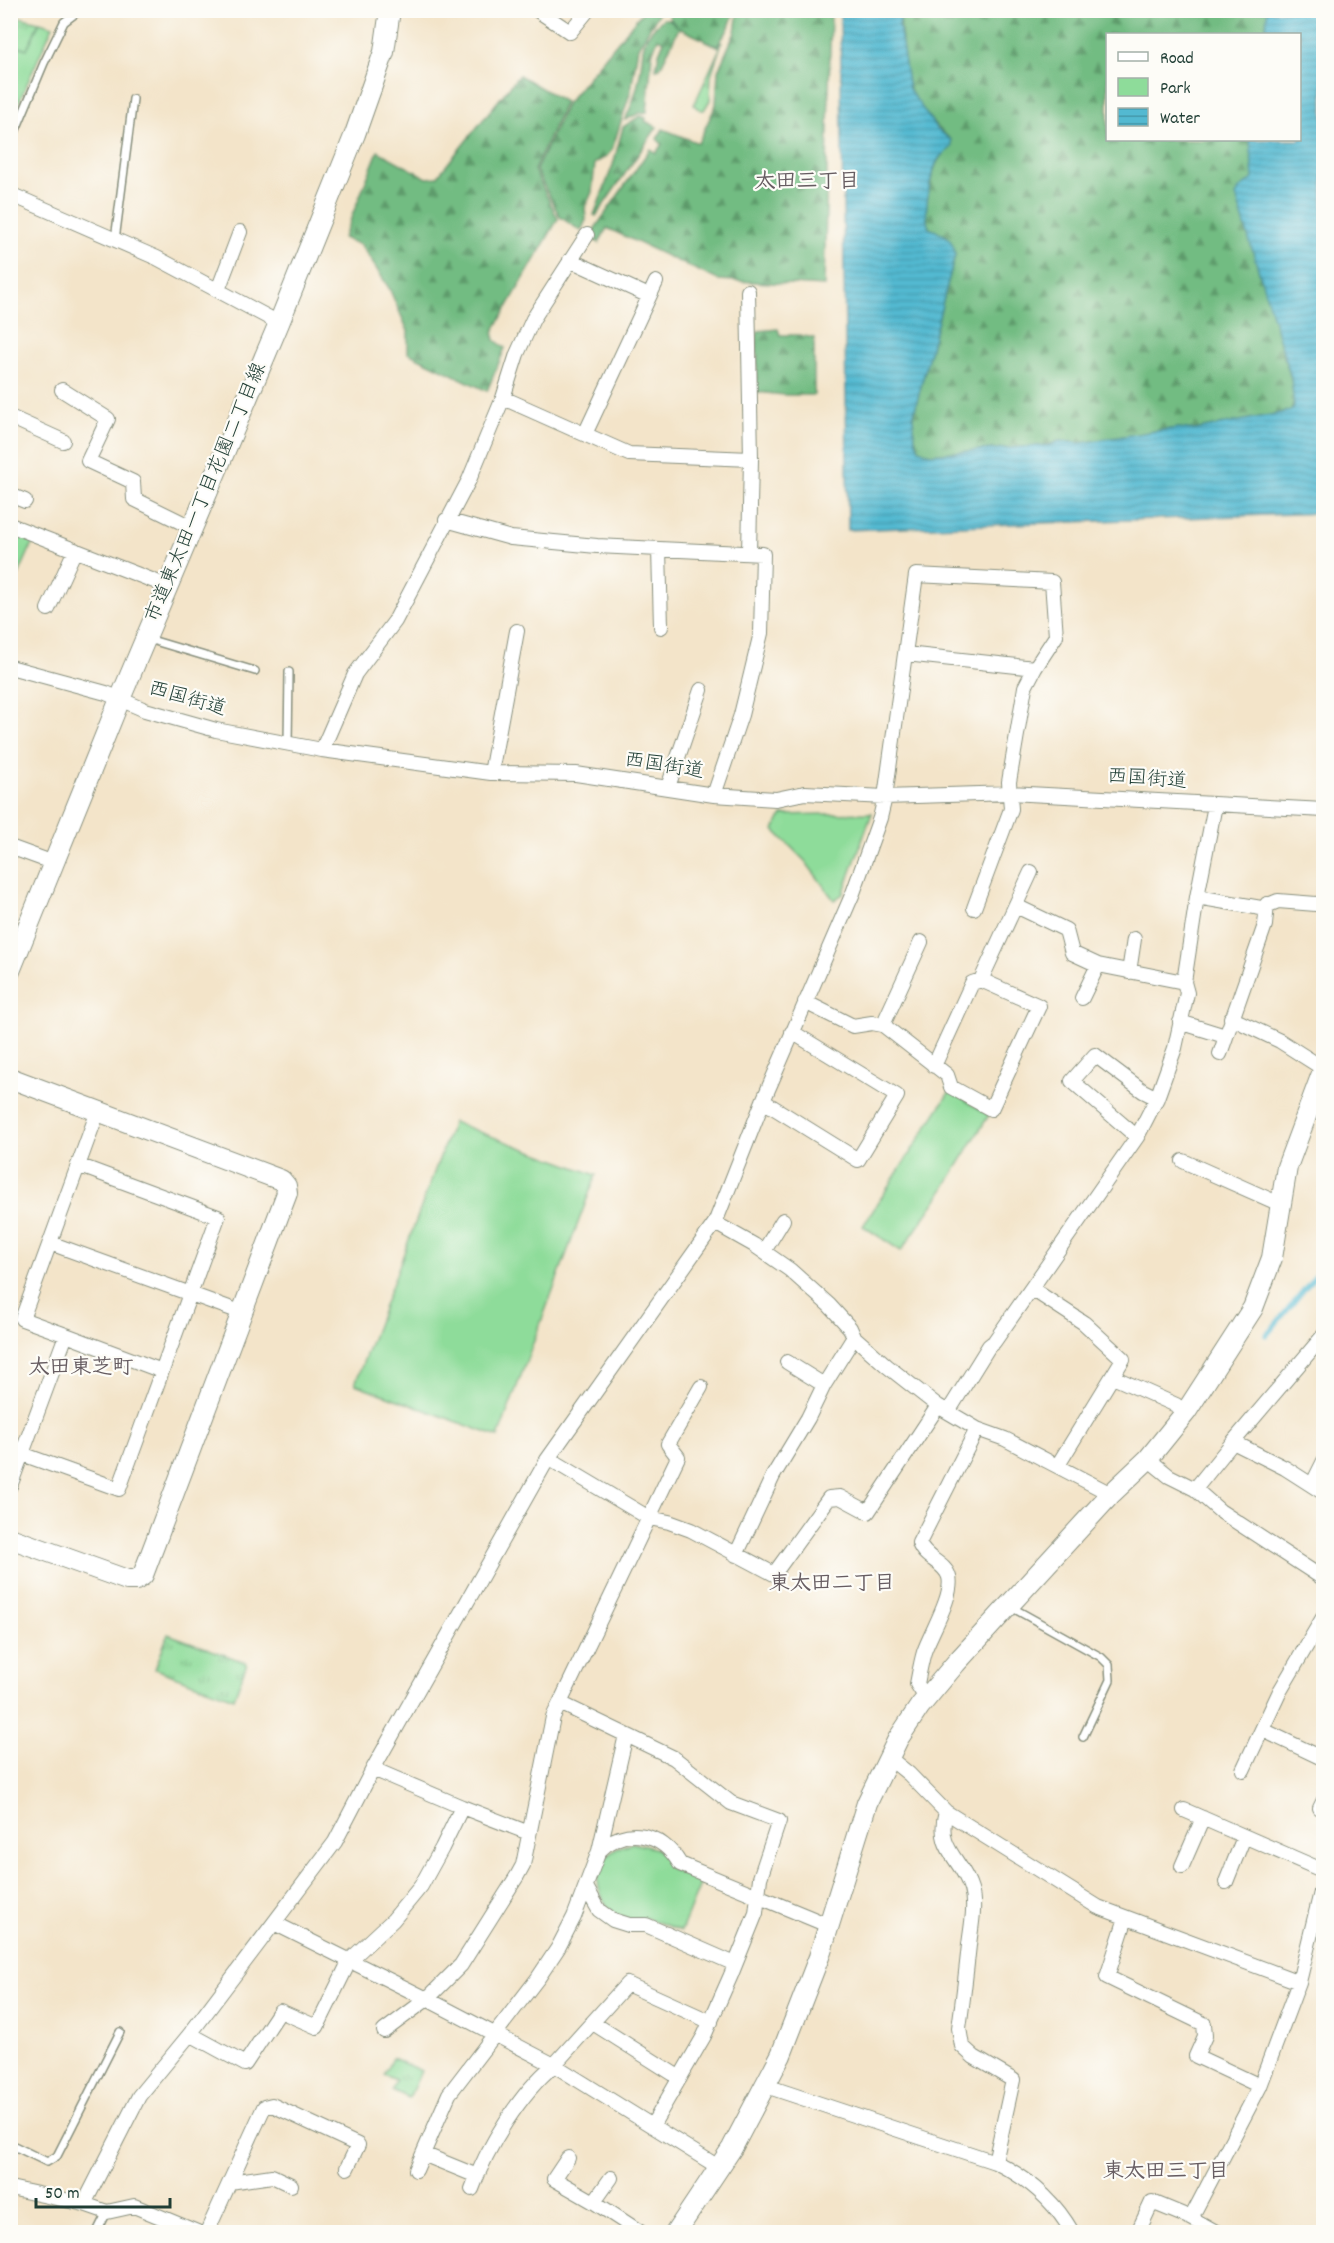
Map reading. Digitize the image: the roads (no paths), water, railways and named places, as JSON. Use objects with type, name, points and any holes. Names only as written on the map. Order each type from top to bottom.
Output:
[{"type":"street","name":"市道東太田一丁目花園二丁目線","points":[[10,971],[120,699],[279,323],[374,84],[384,52],[390,10]]},
{"type":"street","points":[[537,10],[570,32],[588,10]]},
{"type":"street","points":[[10,194],[157,258],[279,323]]},
{"type":"street","points":[[218,290],[240,232]]},
{"type":"street","points":[[322,750],[355,674],[395,621],[469,480],[533,319],[587,235]]},
{"type":"street","points":[[570,260],[649,296]]},
{"type":"street","points":[[585,434],[656,282]]},
{"type":"street","points":[[748,291],[751,459],[749,554]]},
{"type":"street","points":[[62,390],[108,419],[88,461],[134,482],[134,499],[193,528]]},
{"type":"street","points":[[503,398],[629,454],[751,459]]},
{"type":"street","points":[[10,417],[63,441]]},
{"type":"street","points":[[10,495],[25,501]]},
{"type":"street","points":[[447,520],[511,538],[597,546],[763,554],[761,633],[741,716],[714,795]]},
{"type":"street","points":[[10,525],[167,586]]},
{"type":"street","points":[[659,549],[661,627]]},
{"type":"street","points":[[48,609],[75,550]]},
{"type":"street","points":[[84,2204],[139,2096],[190,2034],[335,1842],[373,1769],[547,1460],[715,1222],[763,1101],[853,893],[880,818],[885,797],[916,575],[1052,582],[1056,636],[1025,687],[1009,782],[1011,809],[974,908]]},
{"type":"street","points":[[491,773],[517,631]]},
{"type":"street","points":[[906,654],[1035,668]]},
{"type":"street","name":"西国街道","points":[[10,667],[105,693],[179,721],[322,750],[491,773],[576,774],[714,795],[776,799],[805,793],[885,797],[1010,793],[1323,810]]},
{"type":"street","points":[[668,787],[701,690]]},
{"type":"street","points":[[547,1460],[555,1462],[649,1518],[680,1526],[774,1574],[828,1498],[840,1497],[868,1512],[1032,1288],[1137,1137],[1157,1098],[1175,1048],[1187,993],[1184,982],[1197,897],[1215,805]]},
{"type":"street","points":[[10,847],[54,864]]},
{"type":"street","points":[[934,1066],[972,984],[981,980],[1031,872]]},
{"type":"street","points":[[1197,897],[1261,908],[1278,901],[1323,903]]},
{"type":"street","points":[[1220,1054],[1265,925],[1267,904]]},
{"type":"street","points":[[1016,906],[1066,930],[1072,953],[1098,965],[1184,982]]},
{"type":"street","points":[[1129,972],[1134,939]]},
{"type":"street","points":[[883,1025],[921,942]]},
{"type":"street","points":[[1082,998],[1098,965]]},
{"type":"street","points":[[805,1002],[853,1026],[872,1023],[883,1025],[947,1076],[951,1087],[991,1109],[1039,1006],[981,980]]},
{"type":"street","points":[[676,2232],[720,2168],[765,2086],[798,2014],[830,1926],[867,1803],[888,1757],[926,1698],[1112,1494],[1148,1459],[1186,1412],[1253,1308],[1272,1258],[1287,1167],[1323,1069],[1280,1041],[1231,1018]]},
{"type":"street","points":[[1180,1022],[1225,1036]]},
{"type":"street","points":[[763,1101],[858,1160],[897,1096],[792,1032]]},
{"type":"street","points":[[1137,1137],[1072,1080],[1095,1055],[1143,1091],[1157,1098]]},
{"type":"street","points":[[10,1078],[281,1180],[286,1186],[287,1197],[143,1575],[136,1580],[127,1580],[10,1538]]},
{"type":"street","points":[[98,1111],[22,1319],[162,1371]]},
{"type":"street","points":[[1183,1161],[1282,1205]]},
{"type":"street","points":[[22,1454],[119,1489],[218,1217],[78,1165]]},
{"type":"street","points":[[764,1251],[783,1220]]},
{"type":"street","points":[[715,1222],[764,1251],[821,1298],[850,1328],[854,1337],[943,1409],[1112,1494]]},
{"type":"street","points":[[50,1243],[243,1313]]},
{"type":"street","points":[[1032,1288],[1084,1323],[1123,1359],[1058,1465]]},
{"type":"street","points":[[10,1486],[66,1335]]},
{"type":"street","points":[[1195,1489],[1323,1335]]},
{"type":"street","points":[[736,1555],[773,1476],[854,1337]]},
{"type":"street","points":[[787,1362],[824,1385]]},
{"type":"street","points":[[1113,1377],[1176,1405],[1186,1412]]},
{"type":"street","points":[[384,2031],[427,1999],[461,1965],[503,1901],[523,1865],[554,1717],[678,1458],[668,1444],[701,1387]]},
{"type":"street","points":[[926,1698],[917,1684],[924,1652],[944,1605],[950,1581],[945,1569],[923,1552],[919,1543],[977,1428]]},
{"type":"street","points":[[1233,1442],[1285,1468],[1318,1489],[1323,1461]]},
{"type":"street","points":[[1148,1459],[1169,1476],[1195,1489],[1221,1511],[1323,1579]]},
{"type":"street","points":[[1244,1770],[1280,1691],[1323,1616]]},
{"type":"street","points":[[560,1703],[674,1758],[731,1803],[779,1821],[760,1878],[756,1913],[711,2022],[652,2126]]},
{"type":"street","points":[[1263,1730],[1323,1759]]},
{"type":"street","points":[[416,2170],[449,2094],[532,1987],[574,1917],[599,1851],[626,1735]]},
{"type":"street","points":[[888,1757],[909,1774],[946,1812],[1098,1907],[1299,1982]]},
{"type":"street","points":[[373,1769],[529,1833]]},
{"type":"street","points":[[190,2034],[245,2064],[280,2011],[317,2026],[350,1960],[393,1920],[420,1886],[437,1858],[462,1807]]},
{"type":"street","points":[[1184,1810],[1323,1871]]},
{"type":"street","points":[[946,1812],[943,1827],[945,1843],[967,1879],[973,1904],[959,2028],[962,2046],[974,2057],[1013,2080],[995,2162]]},
{"type":"street","points":[[1182,1866],[1203,1818]]},
{"type":"street","points":[[599,1851],[617,1838],[632,1834],[646,1836],[666,1846],[680,1864],[830,1926]]},
{"type":"street","points":[[1226,1882],[1244,1837]]},
{"type":"street","points":[[1191,2218],[1260,2086],[1299,1982],[1323,1880]]},
{"type":"street","points":[[586,1887],[599,1910],[613,1920],[629,1925],[646,1925],[735,1964]]},
{"type":"street","points":[[1126,1918],[1107,1977],[1204,2024],[1204,2036],[1196,2056],[1260,2086]]},
{"type":"street","points":[[274,1923],[554,2065],[720,2168]]},
{"type":"street","points":[[423,2154],[474,2182],[507,2122],[540,2078],[627,1984],[711,2022]]},
{"type":"street","points":[[593,2023],[680,2078]]},
{"type":"street","points":[[765,2086],[995,2162],[1036,2187],[1058,2210],[1072,2232]]},
{"type":"street","points":[[207,2232],[264,2107],[272,2105],[358,2145],[347,2168]]},
{"type":"street","points":[[568,2158],[554,2179],[640,2232]]},
{"type":"street","points":[[230,2182],[272,2176],[291,2185]]},
{"type":"street","points":[[594,2202],[611,2178]]},
{"type":"street","points":[[10,2188],[84,2204],[107,2212],[134,2206],[197,2232]]},
{"type":"street","points":[[1138,2232],[1152,2202],[1191,2218],[1216,2232]]},
{"type":"lane","points":[[10,144],[64,22],[80,10]]},
{"type":"lane","points":[[115,240],[133,99]]},
{"type":"lane","points":[[146,638],[255,671]]},
{"type":"lane","points":[[288,744],[289,672]]},
{"type":"lane","points":[[1008,1606],[1101,1657],[1109,1665],[1110,1680],[1083,1737]]},
{"type":"lane","points":[[10,2144],[47,2162],[57,2156],[120,2032]]},
{"type":"lane","points":[[97,2232],[107,2212]]},
{"type":"water","points":[[840,11],[901,11],[899,25],[909,89],[937,129],[951,140],[952,147],[937,162],[927,202],[929,228],[950,240],[955,255],[913,417],[915,439],[919,449],[930,454],[1050,445],[1059,441],[1081,443],[1179,428],[1195,430],[1290,411],[1294,406],[1291,378],[1236,196],[1239,189],[1253,179],[1250,141],[1301,141],[1301,33],[1266,33],[1267,11],[1323,11],[1323,513],[848,530]]},
{"type":"waterway","points":[[1266,1336],[1324,1265]]},
{"type":"district","name":"太田三丁目","points":[[807,183]]},
{"type":"district","name":"太田東芝町","points":[[81,1369]]},
{"type":"district","name":"東太田二丁目","points":[[832,1585]]},
{"type":"district","name":"東太田三丁目","points":[[1166,2173]]}]
